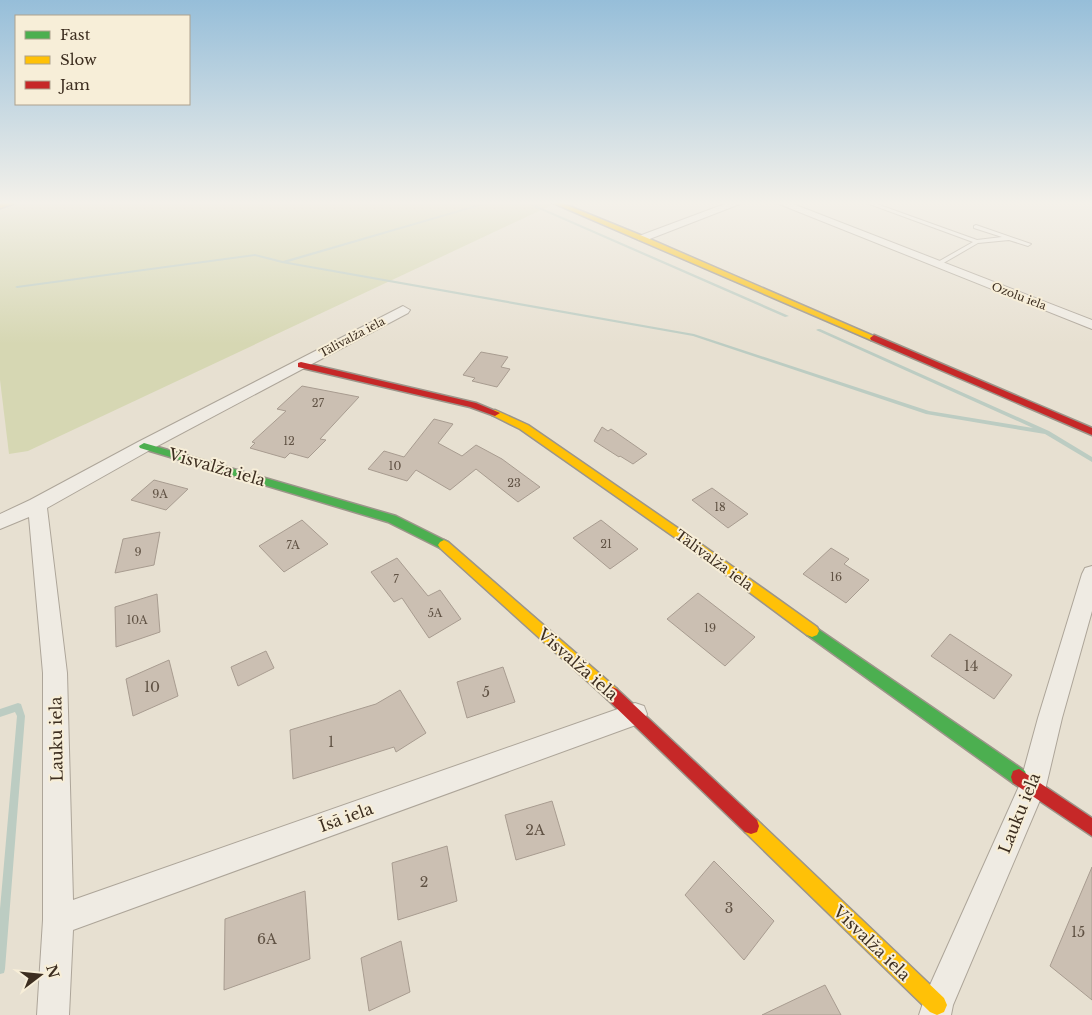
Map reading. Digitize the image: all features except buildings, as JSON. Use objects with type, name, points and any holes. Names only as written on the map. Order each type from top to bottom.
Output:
[{"type":"main road","points":[[669,249],[1092,432]]},
{"type":"main road","name":"Tālivalža iela","points":[[302,364],[460,401],[510,419],[694,546],[851,660],[1092,828]]},
{"type":"main road","name":"Visvalža iela","points":[[144,446],[392,519],[441,543],[635,714],[936,1010]]},
{"type":"street","name":"Ozolu iela","points":[[900,249],[1092,325]]},
{"type":"street","name":"Tālivalža iela","points":[[231,401],[403,310]]},
{"type":"street","name":"Visvalža iela","points":[[37,505],[231,401]]},
{"type":"street","name":"Lauku iela","points":[[37,505],[55,673],[58,920],[54,1015]]},
{"type":"street","points":[[0,522],[37,505]]},
{"type":"street","name":"Lauku iela","points":[[936,1010],[1033,786],[1050,718],[1092,574]]},
{"type":"street","name":"Īsā iela","points":[[58,920],[635,714]]},
{"type":"lane","points":[[938,264],[964,249]]},
{"type":"green space","points":[[0,249],[457,249],[28,451],[9,454],[0,380]]},
{"type":"waterway","points":[[283,262],[327,249]]},
{"type":"waterway","points":[[634,249],[787,316]]},
{"type":"waterway","points":[[17,287],[255,255],[282,262],[694,335],[928,413],[1047,432]]},
{"type":"waterway","points":[[818,330],[1047,432]]},
{"type":"waterway","points":[[1047,432],[1092,460]]},
{"type":"waterway","points":[[0,713],[18,707],[21,716],[0,969]]},
{"type":"traffic: fast","points":[[144,446],[392,519],[444,545]]},
{"type":"traffic: fast","points":[[812,631],[1019,777]]},
{"type":"traffic: slow","points":[[669,249],[874,338]]},
{"type":"traffic: slow","points":[[495,413],[524,427],[694,545],[812,631]]},
{"type":"traffic: slow","points":[[444,545],[612,694]]},
{"type":"traffic: slow","points":[[751,826],[937,1005]]},
{"type":"traffic: jam","points":[[874,338],[1092,432]]},
{"type":"traffic: jam","points":[[301,365],[473,405],[495,413]]},
{"type":"traffic: jam","points":[[612,694],[751,826]]},
{"type":"traffic: jam","points":[[1019,777],[1092,828]]}]
